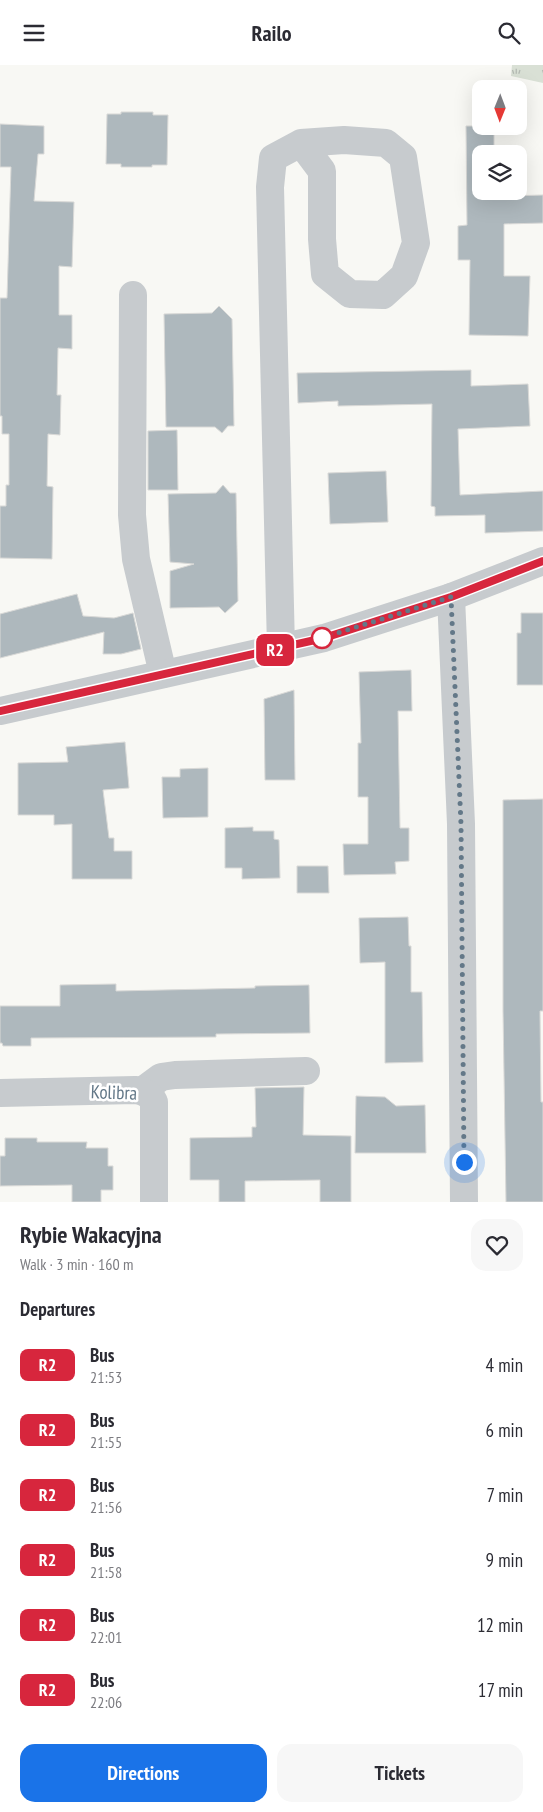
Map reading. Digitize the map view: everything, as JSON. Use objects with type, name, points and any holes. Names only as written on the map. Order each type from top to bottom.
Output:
[{"type":"street","points":[[281,648],[270,187],[273,158],[301,143],[344,140],[386,143],[403,157],[416,243],[404,276],[383,295],[350,294],[325,274],[322,239],[322,171],[301,143]]},
{"type":"street","points":[[133,295],[132,515],[136,559],[163,675]]},
{"type":"street","points":[[0,711],[324,638],[451,597],[543,561]]},
{"type":"street","points":[[451,597],[461,824],[464,1202]]},
{"type":"street","points":[[142,1091],[161,1077],[175,1075],[306,1071]]},
{"type":"street","name":"Kolibra","points":[[0,1093],[142,1091],[151,1096],[154,1102],[154,1202]]},
{"type":"green space","points":[[512,65],[543,65],[543,83],[511,76]]},
{"type":"building","points":[[121,112],[153,112],[153,115],[168,115],[167,165],[121,167],[121,164],[106,164],[107,114],[121,114]]},
{"type":"building","points":[[0,124],[44,126],[44,154],[38,154],[34,201],[74,202],[72,267],[59,266],[59,315],[72,315],[72,349],[58,348],[57,395],[61,395],[60,435],[48,434],[47,486],[53,487],[52,559],[0,558],[0,506],[6,506],[6,485],[9,485],[9,434],[2,434],[2,416],[0,416],[0,298],[7,298],[11,167],[0,167]]},
{"type":"building","points":[[466,126],[472,126],[472,135],[494,135],[494,145],[472,145],[472,200],[527,200],[527,195],[543,195],[543,223],[504,224],[504,276],[530,276],[528,336],[469,335],[470,260],[458,260],[458,226],[467,225]]},
{"type":"building","points":[[219,306],[232,319],[234,426],[228,426],[222,433],[215,427],[166,427],[164,314],[212,313]]},
{"type":"building","points":[[471,370],[471,386],[528,384],[530,426],[458,429],[460,495],[543,491],[543,531],[485,533],[485,515],[435,516],[435,507],[431,506],[432,404],[338,406],[338,401],[298,403],[297,373]]},
{"type":"building","points":[[177,430],[178,490],[148,490],[148,431]]},
{"type":"building","points":[[386,471],[388,522],[330,524],[328,473]]},
{"type":"building","points":[[223,485],[230,493],[236,493],[238,601],[225,613],[219,607],[170,608],[170,571],[194,564],[170,562],[168,494],[216,493]]},
{"type":"building","points":[[77,594],[83,616],[114,618],[133,613],[141,649],[121,654],[103,654],[104,632],[0,658],[0,614]]},
{"type":"building","points":[[521,613],[543,613],[543,685],[517,685],[517,633],[521,633]]},
{"type":"building","points":[[411,670],[412,711],[398,711],[400,828],[409,828],[409,861],[395,862],[396,874],[344,875],[343,844],[368,844],[368,797],[358,797],[358,743],[361,743],[359,672]]},
{"type":"building","points":[[294,690],[295,780],[265,780],[264,699]]},
{"type":"building","points":[[125,742],[129,788],[103,790],[109,838],[114,838],[114,851],[132,851],[132,879],[72,879],[72,824],[54,825],[54,815],[18,815],[18,763],[68,762],[66,747]]},
{"type":"building","points":[[208,768],[208,817],[163,818],[162,777],[180,777],[180,769]]},
{"type":"building","points":[[543,799],[543,1011],[540,1011],[541,1102],[543,1102],[543,1202],[506,1202],[503,1011],[503,800]]},
{"type":"building","points":[[253,827],[253,831],[274,831],[274,839],[279,840],[280,878],[242,879],[242,868],[225,868],[225,828]]},
{"type":"building","points":[[297,866],[328,866],[329,893],[297,893]]},
{"type":"building","points":[[408,917],[409,946],[411,946],[411,992],[422,992],[423,1062],[385,1063],[385,962],[360,963],[359,918]]},
{"type":"building","points":[[116,984],[116,991],[309,985],[310,1033],[216,1034],[216,1037],[31,1038],[31,1046],[3,1046],[0,1043],[0,1006],[60,1006],[60,985]]},
{"type":"building","points":[[304,1087],[303,1135],[351,1136],[351,1202],[320,1202],[320,1180],[245,1181],[245,1202],[219,1202],[219,1180],[190,1180],[190,1138],[252,1137],[252,1127],[256,1127],[255,1088]]},
{"type":"building","points":[[356,1096],[385,1097],[396,1106],[425,1105],[426,1153],[355,1153]]},
{"type":"building","points":[[5,1138],[37,1138],[37,1142],[87,1142],[86,1148],[108,1148],[108,1166],[113,1166],[113,1190],[101,1190],[101,1202],[72,1202],[72,1185],[0,1186],[0,1156],[5,1156]]},
{"type":"bus line","name":"R2","points":[[0,711],[324,638],[451,597],[543,561]]},
{"type":"route","points":[[322,638],[451,597],[461,824],[464,1162]]}]
